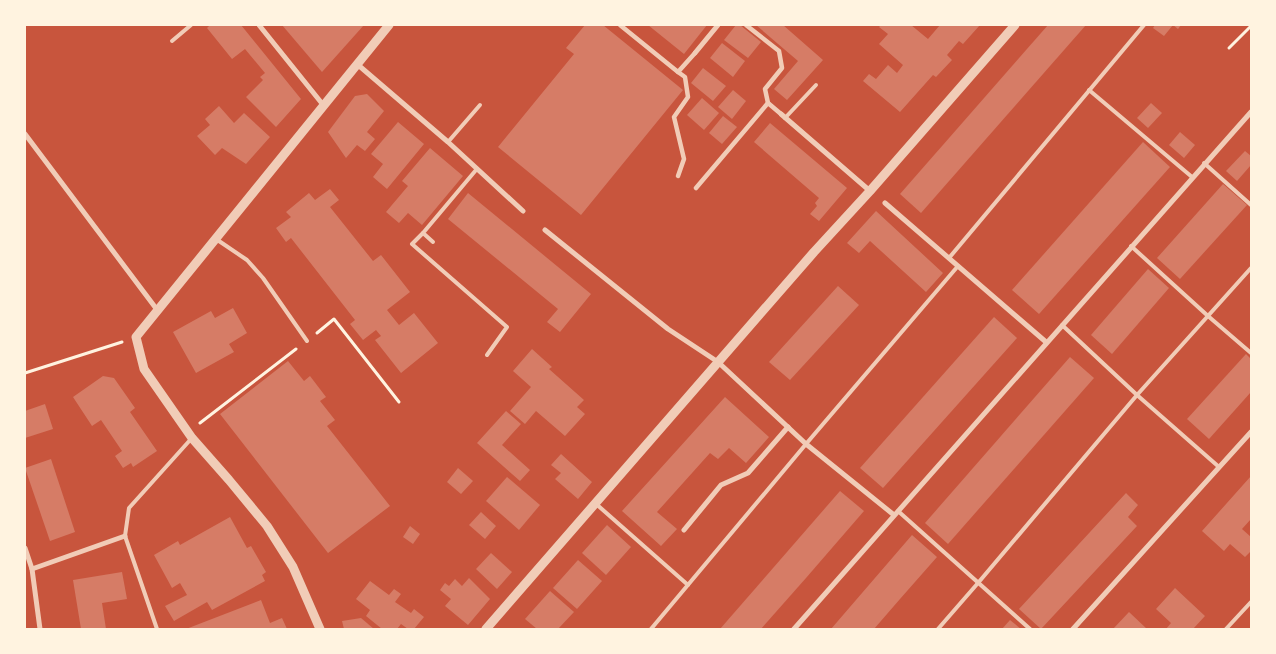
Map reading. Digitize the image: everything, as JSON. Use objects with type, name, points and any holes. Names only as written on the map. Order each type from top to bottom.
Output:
[{"type":"street","points":[[259,25],[324,106]]},
{"type":"street","points":[[320,629],[293,567],[267,526],[190,436],[144,369],[136,337],[390,25]]},
{"type":"street","points":[[620,25],[685,77],[688,97],[674,117],[684,159],[678,176]]},
{"type":"street","points":[[678,72],[718,25]]},
{"type":"street","points":[[746,25],[778,51],[782,68],[765,89],[768,103],[870,191]]},
{"type":"street","points":[[486,629],[814,252],[1015,25]]},
{"type":"street","points":[[357,64],[448,142],[476,170],[523,211]]},
{"type":"street","points":[[696,188],[768,103]]},
{"type":"street","points":[[794,629],[1251,112]]},
{"type":"street","points":[[25,134],[158,311]]},
{"type":"street","points":[[885,203],[1046,342]]},
{"type":"street","points":[[545,230],[668,329],[718,362],[806,444],[896,513]]},
{"type":"street","points":[[684,530],[721,485],[748,472],[788,427]]},
{"type":"street","points":[[1073,629],[1251,432]]},
{"type":"street","points":[[32,569],[125,536]]},
{"type":"street","points":[[25,548],[32,569],[40,629]]},
{"type":"lane","points":[[172,41],[191,25]]},
{"type":"lane","points":[[949,258],[1144,25]]},
{"type":"lane","points":[[783,116],[816,85]]},
{"type":"lane","points":[[1090,90],[1192,177]]},
{"type":"lane","points":[[448,142],[480,105]]},
{"type":"lane","points":[[1204,163],[1251,205]]},
{"type":"lane","points":[[476,170],[412,244],[507,327],[488,355]]},
{"type":"lane","points":[[423,232],[433,242]]},
{"type":"lane","points":[[216,239],[247,260],[263,278],[307,341]]},
{"type":"lane","points":[[1131,246],[1251,352]]},
{"type":"lane","points":[[651,629],[958,266]]},
{"type":"lane","points":[[938,629],[1138,395],[1251,268]]},
{"type":"lane","points":[[1062,325],[1219,467]]},
{"type":"lane","points":[[157,629],[125,536],[129,508],[190,436]]},
{"type":"lane","points":[[595,504],[688,585]]},
{"type":"lane","points":[[896,513],[1030,629]]},
{"type":"lane","points":[[1226,629],[1251,602]]},
{"type":"path","points":[[1229,48],[1251,26]]},
{"type":"path","points":[[190,436],[334,319],[399,402]]},
{"type":"path","points":[[25,373],[136,337]]},
{"type":"building","points":[[210,25],[241,25],[301,99],[276,127],[246,97],[263,80],[260,77],[265,73],[245,49],[232,59],[207,28]]},
{"type":"building","points":[[282,25],[364,25],[322,72]]},
{"type":"building","points":[[585,25],[603,25],[683,90],[581,215],[498,147],[574,54],[566,48]]},
{"type":"building","points":[[648,25],[707,25],[684,54]]},
{"type":"building","points":[[736,25],[740,25],[761,42],[748,58],[724,40]]},
{"type":"building","points":[[756,25],[783,25],[823,60],[787,100],[774,89],[798,61]]},
{"type":"building","points":[[881,25],[911,25],[928,39],[940,25],[980,25],[963,44],[959,41],[947,55],[952,60],[936,77],[933,75],[900,112],[863,81],[869,74],[876,79],[888,65],[897,73],[903,65],[879,44],[888,34],[879,27]]},
{"type":"building","points":[[1048,25],[1086,25],[921,213],[900,194]]},
{"type":"building","points":[[1155,25],[1173,25],[1164,36],[1153,28]]},
{"type":"building","points":[[1173,25],[1181,25],[1178,29]]},
{"type":"building","points":[[722,43],[745,61],[733,77],[710,58]]},
{"type":"building","points":[[703,68],[726,86],[713,101],[691,83]]},
{"type":"building","points":[[733,90],[746,101],[732,119],[718,107]]},
{"type":"building","points":[[367,94],[384,111],[367,132],[375,139],[365,151],[357,145],[346,158],[328,132],[355,96]]},
{"type":"building","points":[[702,98],[719,113],[704,130],[687,115]]},
{"type":"building","points":[[1151,103],[1162,113],[1148,128],[1137,118]]},
{"type":"building","points":[[219,106],[234,123],[244,113],[270,137],[246,164],[222,148],[215,155],[197,136],[210,125],[205,119]]},
{"type":"building","points":[[723,116],[737,127],[722,144],[709,133]]},
{"type":"building","points":[[398,122],[424,144],[387,189],[373,177],[383,164],[371,154]]},
{"type":"building","points":[[770,123],[847,188],[819,221],[810,214],[817,206],[815,203],[819,198],[754,142]]},
{"type":"building","points":[[1180,132],[1195,145],[1184,158],[1169,145]]},
{"type":"building","points":[[1143,142],[1170,167],[1039,314],[1012,290]]},
{"type":"building","points":[[430,148],[463,176],[422,225],[408,213],[399,223],[386,212],[408,186],[402,181]]},
{"type":"building","points":[[1245,151],[1251,156],[1251,165],[1237,181],[1226,171]]},
{"type":"building","points":[[1223,184],[1247,205],[1180,279],[1157,258]]},
{"type":"building","points":[[330,189],[339,200],[330,207],[373,261],[381,255],[410,292],[387,310],[399,325],[414,313],[438,343],[401,373],[375,340],[381,336],[376,330],[363,340],[350,324],[355,320],[291,238],[286,242],[276,228],[291,217],[286,212],[309,193],[315,200]]},
{"type":"building","points":[[468,193],[591,294],[560,332],[547,322],[558,309],[448,219]]},
{"type":"building","points":[[876,211],[943,273],[926,292],[870,241],[859,253],[847,243]]},
{"type":"building","points":[[1148,269],[1169,288],[1112,354],[1091,335]]},
{"type":"building","points":[[838,286],[859,305],[790,380],[769,362]]},
{"type":"building","points":[[233,308],[247,333],[229,344],[234,352],[196,373],[173,332],[211,311],[215,318]]},
{"type":"building","points":[[994,317],[1017,338],[883,488],[860,468]]},
{"type":"building","points":[[532,349],[552,367],[549,369],[584,400],[577,407],[585,414],[565,436],[536,411],[525,424],[510,411],[531,387],[513,371]]},
{"type":"building","points":[[1246,354],[1251,359],[1251,392],[1209,439],[1187,419]]},
{"type":"building","points":[[1070,357],[1094,378],[948,544],[925,523]]},
{"type":"building","points":[[288,361],[304,381],[310,376],[326,397],[320,401],[335,420],[327,426],[390,506],[328,553],[220,414]]},
{"type":"building","points":[[103,376],[114,378],[135,408],[130,412],[157,451],[133,467],[131,463],[123,468],[115,456],[122,451],[101,420],[92,426],[73,397]]},
{"type":"building","points":[[725,397],[769,437],[746,463],[729,448],[718,459],[710,453],[657,512],[677,529],[661,546],[622,511]]},
{"type":"building","points":[[45,404],[53,429],[25,438],[25,411]]},
{"type":"building","points":[[506,411],[521,424],[502,445],[530,470],[520,481],[477,443]]},
{"type":"building","points":[[561,454],[592,482],[578,499],[555,479],[561,473],[551,465]]},
{"type":"building","points":[[51,459],[75,532],[50,541],[25,468]]},
{"type":"building","points":[[458,468],[473,481],[461,494],[447,482]]},
{"type":"building","points":[[1251,476],[1251,519],[1242,529],[1251,537],[1251,551],[1245,557],[1230,544],[1224,551],[1202,531]]},
{"type":"building","points":[[507,477],[540,505],[519,530],[486,501]]},
{"type":"building","points":[[840,491],[864,511],[806,578],[761,629],[720,629]]},
{"type":"building","points":[[1126,493],[1138,505],[1128,517],[1137,526],[1041,629],[1019,609]]},
{"type":"building","points":[[481,512],[496,526],[485,539],[469,525]]},
{"type":"building","points":[[230,517],[247,548],[251,546],[266,572],[262,575],[265,581],[212,610],[207,602],[174,621],[165,606],[187,595],[180,583],[172,588],[154,555],[178,541],[180,545]]},
{"type":"building","points":[[607,525],[631,547],[606,575],[582,553]]},
{"type":"building","points":[[410,526],[420,534],[413,544],[403,537]]},
{"type":"building","points":[[912,535],[937,557],[874,629],[831,629]]},
{"type":"building","points":[[491,553],[512,572],[497,589],[476,569]]},
{"type":"building","points":[[578,560],[602,581],[577,609],[553,588]]},
{"type":"building","points":[[122,572],[127,599],[102,603],[106,629],[81,629],[73,580]]},
{"type":"building","points":[[469,578],[490,599],[468,625],[445,606],[451,599],[440,590],[445,583],[449,586],[455,579],[462,586]]},
{"type":"building","points":[[370,581],[389,595],[394,589],[401,594],[395,602],[411,613],[414,609],[424,617],[414,629],[408,629],[401,624],[397,629],[382,629],[366,616],[370,610],[356,599]]},
{"type":"building","points":[[1175,588],[1205,616],[1193,629],[1166,629],[1171,623],[1156,609]]},
{"type":"building","points":[[550,591],[574,612],[558,629],[537,629],[525,619]]},
{"type":"building","points":[[261,600],[270,623],[282,618],[287,629],[186,629]]},
{"type":"building","points":[[1129,612],[1147,629],[1113,629]]},
{"type":"building","points":[[361,618],[374,629],[344,629],[342,621]]},
{"type":"building","points":[[1010,620],[1021,629],[1002,629]]}]
